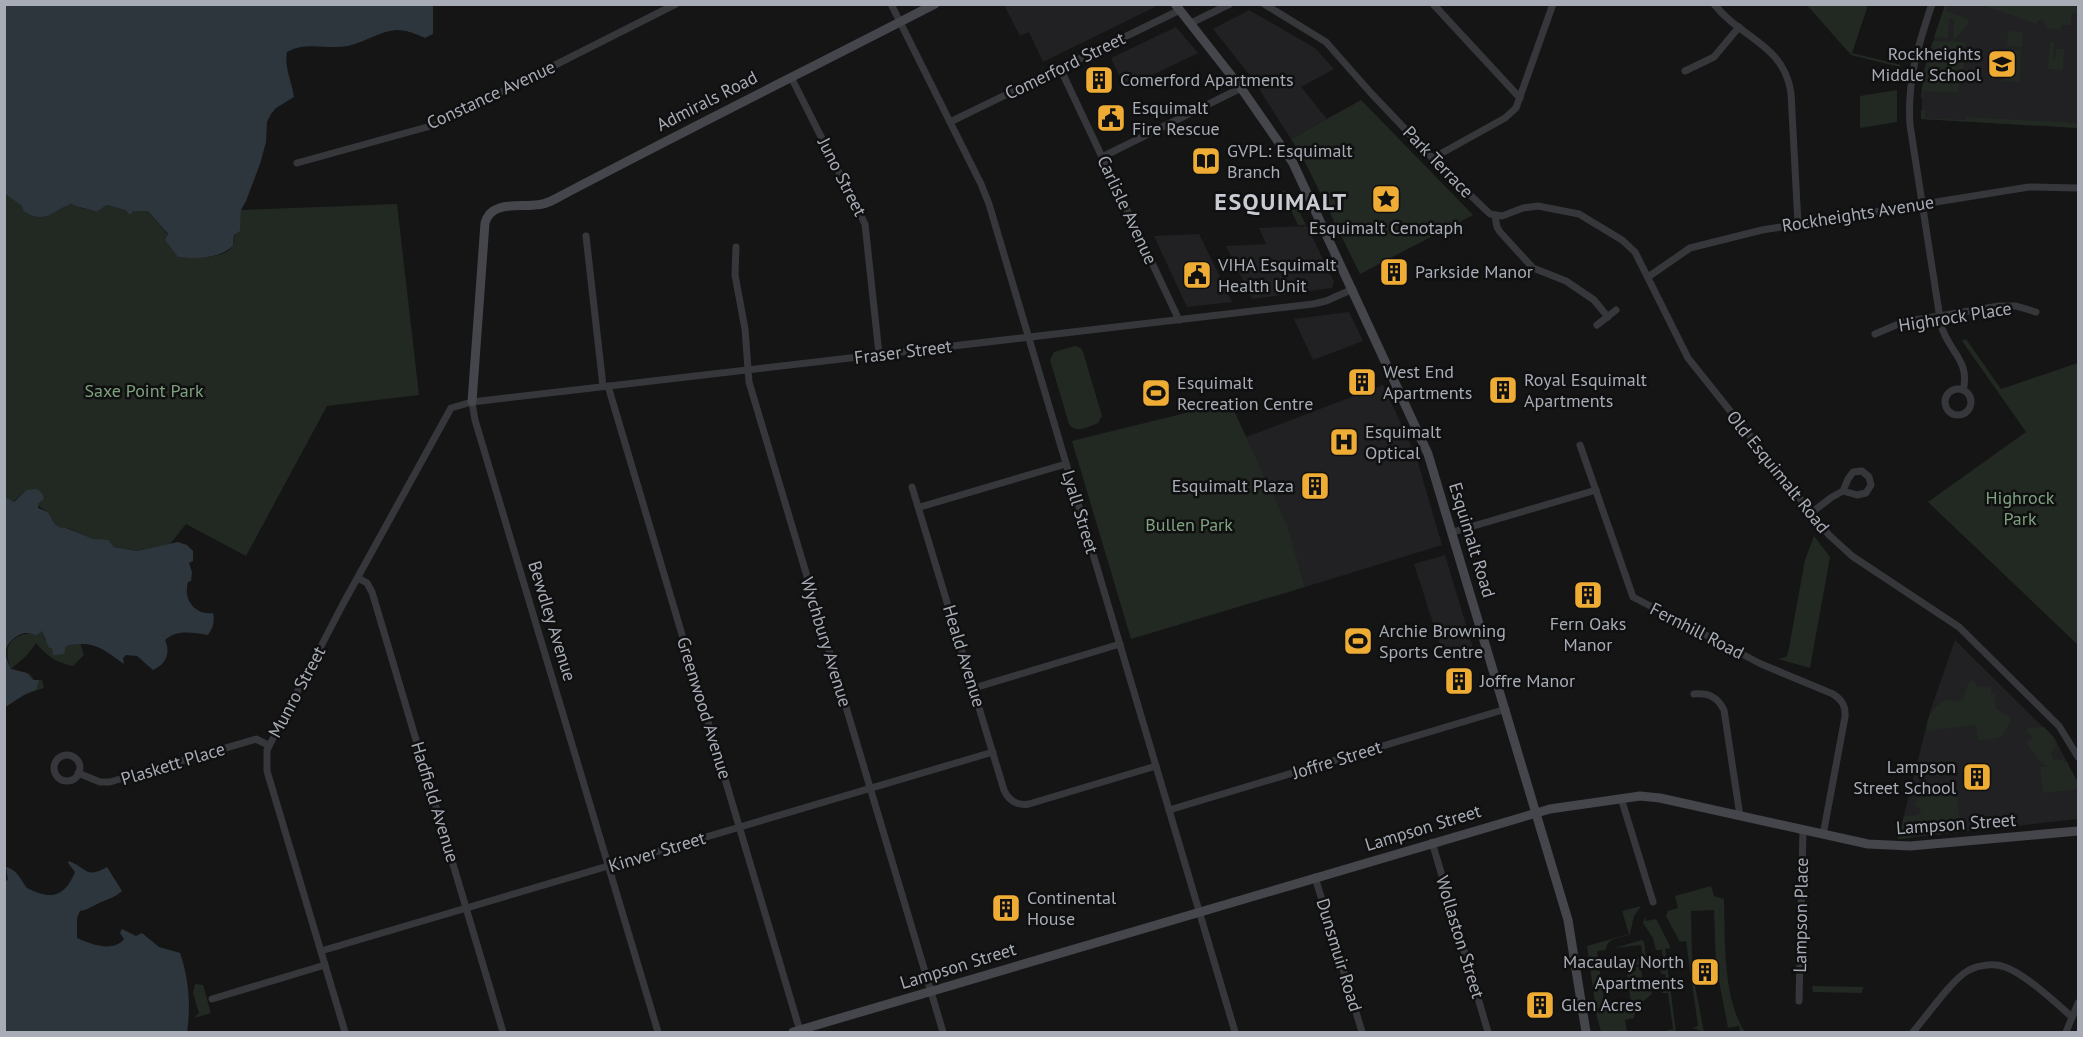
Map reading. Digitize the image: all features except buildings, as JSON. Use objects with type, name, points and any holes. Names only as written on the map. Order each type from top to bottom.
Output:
[{"type":"main road","name":"Admirals Road","points":[[490,212],[500,207],[537,205],[554,200],[639,154],[935,4]]},
{"type":"main road","name":"Esquimalt Road","points":[[1177,7],[1241,88],[1293,163],[1425,445],[1569,923],[1586,1032]]},
{"type":"main road","name":"Bewdley Avenue","points":[[472,402],[484,223],[490,212]]},
{"type":"main road","name":"Lampson Street","points":[[796,1032],[1536,812],[1622,798],[1640,796],[1660,798],[1868,844],[1910,846],[2079,831]]},
{"type":"street","name":"Constance Avenue","points":[[297,162],[438,124],[676,4]]},
{"type":"street","name":"Lyall Street","points":[[891,4],[981,184],[988,204],[1235,1032]]},
{"type":"street","points":[[1191,23],[1230,4]]},
{"type":"street","name":"Park Terrace","points":[[1264,4],[1326,42],[1433,158],[1485,210],[1496,216],[1500,232],[1529,265],[1538,271],[1566,281],[1594,300],[1608,317]]},
{"type":"street","points":[[1433,4],[1520,98]]},
{"type":"street","points":[[1433,158],[1505,118],[1516,108],[1553,4]]},
{"type":"street","points":[[1714,4],[1776,57],[1790,83],[1798,224]]},
{"type":"street","points":[[1932,4],[1916,53],[1909,89],[1910,124],[1940,316],[1946,338],[1964,366],[1963,390]]},
{"type":"street","name":"Comerford Street","points":[[950,122],[1177,7]]},
{"type":"street","points":[[1685,71],[1714,57],[1739,27]]},
{"type":"street","name":"Carlisle Avenue","points":[[1060,68],[1179,320]]},
{"type":"street","name":"Juno Street","points":[[791,77],[865,224],[879,354]]},
{"type":"street","points":[[1102,157],[1241,88]]},
{"type":"street","name":"Rockheights Avenue","points":[[1648,277],[1690,248],[1745,234],[2030,187],[2079,188]]},
{"type":"street","name":"Old Esquimalt Road","points":[[1496,216],[1538,206],[1579,214],[1591,219],[1629,245],[1635,252],[1689,360],[1834,541],[1846,552],[1959,627],[2054,720],[2076,744],[2079,757]]},
{"type":"street","name":"Greenwood Avenue","points":[[586,236],[605,386],[739,827],[796,1032]]},
{"type":"street","name":"Wychbury Avenue","points":[[736,247],[735,275],[745,329],[749,382],[943,1032]]},
{"type":"street","name":"Fraser Street","points":[[451,408],[472,402],[605,386],[1318,304],[1353,289]]},
{"type":"street","name":"Highrock Place","points":[[1875,334],[1898,323],[2008,305],[2036,312]]},
{"type":"street","points":[[1597,325],[1616,310]]},
{"type":"street","name":"Bewdley Avenue","points":[[472,402],[475,420],[658,1032]]},
{"type":"street","name":"Munro Street","points":[[345,1032],[267,771],[268,745],[451,408]]},
{"type":"street","name":"Fernhill Road","points":[[1580,445],[1633,597],[1761,664],[1833,694],[1842,701],[1846,711],[1823,835]]},
{"type":"street","points":[[920,507],[1066,464]]},
{"type":"street","name":"Heald Avenue","points":[[912,487],[920,507],[1004,790],[1014,802],[1029,804],[1156,766]]},
{"type":"street","points":[[1453,532],[1596,490]]},
{"type":"street","points":[[1810,513],[1843,491]]},
{"type":"street","name":"Hadfield Avenue","points":[[358,578],[367,583],[372,592],[503,1032]]},
{"type":"street","points":[[974,688],[1120,644]]},
{"type":"street","points":[[1694,694],[1711,695],[1719,701],[1724,710],[1740,816]]},
{"type":"street","name":"Joffre Street","points":[[1169,810],[1506,709]]},
{"type":"street","name":"Plaskett Place","points":[[78,773],[100,782],[110,782],[256,739],[268,745]]},
{"type":"street","name":"Kinver Street","points":[[321,951],[993,752]]},
{"type":"street","points":[[1622,798],[1653,902]]},
{"type":"street","name":"Lampson Place","points":[[1799,1001],[1803,830]]},
{"type":"street","name":"Wollaston Street","points":[[1432,842],[1488,1032]]},
{"type":"street","name":"Dunsmuir Road","points":[[1316,877],[1362,1032]]},
{"type":"street","points":[[1913,1032],[1957,980],[1969,970],[1987,964],[2005,966],[2020,975],[2072,1017]]},
{"type":"street","points":[[212,999],[326,965]]},
{"type":"street","points":[[2066,1032],[2079,1003]]},
{"type":"shaded area","points":[[5,4],[433,5],[433,34],[425,38],[408,31],[397,30],[385,32],[348,46],[310,46],[287,52],[287,69],[294,97],[276,108],[267,122],[266,142],[260,164],[241,210],[240,231],[234,235],[233,246],[214,256],[185,258],[178,257],[165,240],[168,234],[148,211],[133,211],[129,214],[126,210],[107,205],[96,212],[71,204],[47,216],[37,217],[23,211],[22,206],[5,194]]},
{"type":"shaded area","points":[[1004,5],[1155,5],[1155,7],[1043,62],[1029,32],[1020,36]]},
{"type":"shaded area","name":"Rockheights Middle School","points":[[1945,5],[2078,5],[2078,128],[1921,119],[1924,71]]},
{"type":"shaded area","points":[[1249,10],[1315,48],[1334,69],[1301,87],[1327,119],[1291,139],[1252,78],[1213,29]]},
{"type":"shaded area","points":[[1176,27],[1198,53],[1125,88],[1111,58]]},
{"type":"shaded area","points":[[1307,226],[1334,282],[1332,288],[1252,299],[1226,246],[1266,244],[1259,228]]},
{"type":"shaded area","points":[[1199,234],[1232,302],[1187,307],[1154,236]]},
{"type":"shaded area","points":[[1349,312],[1363,341],[1313,360],[1294,319]]},
{"type":"shaded area","points":[[1383,385],[1416,456],[1442,545],[1305,587],[1286,525],[1246,437]]},
{"type":"shaded area","points":[[37,489],[42,493],[44,499],[38,504],[38,508],[48,512],[59,527],[94,539],[108,540],[114,547],[137,551],[178,542],[187,545],[193,551],[193,561],[189,563],[192,572],[187,594],[195,609],[213,613],[213,624],[208,635],[175,634],[165,640],[166,658],[153,670],[137,656],[126,655],[123,658],[124,664],[104,650],[91,645],[66,646],[64,654],[53,655],[52,648],[49,648],[42,631],[37,635],[21,634],[14,638],[7,647],[8,662],[11,669],[27,673],[33,680],[39,680],[36,690],[5,707],[5,497],[14,502],[26,490]]},
{"type":"shaded area","points":[[1445,555],[1473,648],[1444,657],[1414,564]]},
{"type":"shaded area","points":[[1955,640],[2055,739],[2078,783],[2078,819],[1898,839],[1930,712]]},
{"type":"shaded area","points":[[69,861],[87,872],[100,871],[107,867],[122,891],[80,911],[77,918],[77,938],[101,946],[114,946],[124,939],[120,933],[122,929],[136,936],[142,933],[159,947],[180,953],[188,993],[187,1032],[5,1032],[4,884],[8,879],[6,868],[17,873],[27,888],[50,895],[61,892],[71,881],[75,872],[68,863]]},
{"type":"green space","points":[[1807,5],[1868,5],[1852,53],[1901,65],[1900,67],[1851,55]]},
{"type":"green space","points":[[1945,5],[1948,5],[1946,11],[1968,19],[1968,24],[1955,39],[1953,38],[1954,19],[1949,18],[1948,38],[1934,37]]},
{"type":"green space","points":[[1982,5],[2012,5],[2011,9],[2013,5],[2078,5],[2078,13],[2072,13],[2071,25],[2061,25],[2061,29],[2069,30],[2051,29],[2043,26],[2045,26],[2044,21],[2038,20],[2037,24]]},
{"type":"green space","points":[[2008,31],[2023,32],[2022,47],[2007,46]]},
{"type":"green space","points":[[1933,41],[1965,42],[1963,72],[1965,78],[1959,81],[1958,93],[1924,91],[1923,98],[1921,98],[1924,71]]},
{"type":"green space","points":[[2050,42],[2054,42],[2053,59],[2056,49],[2064,49],[2063,70],[2048,69]]},
{"type":"green space","points":[[2014,50],[2021,50],[2020,82],[2002,81],[2004,53],[2012,51],[2011,59],[2013,60]]},
{"type":"green space","points":[[1897,90],[1897,122],[1860,128],[1860,96]]},
{"type":"green space","points":[[1361,100],[1473,215],[1360,274],[1302,156],[1291,139]]},
{"type":"green space","points":[[1921,110],[1925,110],[1925,118],[1965,120],[1966,117],[2078,123],[2078,128],[1921,119]]},
{"type":"green space","points":[[1285,190],[1287,194],[1290,193],[1306,225],[1298,225],[1283,193],[1280,194]]},
{"type":"green space","name":"Saxe Point Park","points":[[5,194],[22,206],[23,211],[37,217],[71,204],[95,212],[107,205],[133,211],[148,211],[168,235],[178,257],[191,258],[215,256],[228,251],[234,244],[241,210],[397,204],[419,395],[327,406],[246,556],[186,524],[170,544],[137,551],[114,547],[110,543],[59,527],[48,512],[37,505],[42,501],[26,490],[13,502],[5,497]]},
{"type":"green space","name":"Highrock Park","points":[[1966,339],[2001,389],[2078,363],[2078,645],[1928,502],[2026,432],[1962,341]]},
{"type":"green space","points":[[1075,346],[1081,348],[1083,352],[1102,416],[1098,423],[1078,429],[1069,424],[1050,360],[1054,352]]},
{"type":"green space","name":"Bullen Park","points":[[1230,402],[1287,525],[1305,587],[1131,639],[1072,441]]},
{"type":"green space","points":[[1814,536],[1830,557],[1810,668],[1778,659],[1786,657],[1788,653],[1805,560]]},
{"type":"green space","points":[[42,631],[45,640],[66,646],[80,643],[84,655],[73,666],[61,663],[44,652],[36,643],[27,655],[11,669],[8,659],[9,645],[18,637],[33,632]]},
{"type":"green space","points":[[11,669],[30,674],[34,680],[42,680],[44,688],[20,696],[36,690],[30,676]]},
{"type":"green space","points":[[1971,681],[1974,681],[1978,687],[1991,686],[1991,693],[1996,696],[1994,701],[1996,709],[2011,717],[2004,734],[1997,738],[1978,740],[1976,725],[1927,731],[1929,716],[1935,708],[1947,699],[1957,702],[1963,699]]},
{"type":"green space","points":[[2044,727],[2054,737],[2056,748],[2051,754],[2054,760],[2067,762],[2078,783],[2078,789],[2043,793],[2040,767],[2048,767],[2041,763],[2027,744],[2029,740],[2033,740],[2031,734],[2026,732],[2028,728]]},
{"type":"green space","points":[[1934,794],[1957,796],[1960,820],[1947,826],[1944,834],[1938,835],[1935,825],[1928,822],[1909,828],[1908,833],[1911,838],[1898,839],[1904,816],[1920,813],[1921,809],[1915,806],[1918,798]]},
{"type":"green space","points":[[1711,886],[1714,896],[1724,899],[1725,950],[1729,986],[1738,1019],[1745,1032],[1740,1032],[1739,1026],[1728,1028],[1716,965],[1714,910],[1691,911],[1694,969],[1692,970],[1704,1032],[1693,1028],[1698,1026],[1686,941],[1680,942],[1666,916],[1668,911],[1678,908],[1675,896]]},
{"type":"green space","points":[[1641,906],[1634,916],[1630,934],[1608,943],[1606,950],[1597,951],[1605,1008],[1616,1006],[1616,1003],[1631,1002],[1627,973],[1636,971],[1636,967],[1648,966],[1641,968],[1644,991],[1651,991],[1652,994],[1638,1008],[1634,1018],[1625,1020],[1627,1032],[1601,1032],[1587,946],[1629,934],[1622,911]]},
{"type":"green space","points":[[1645,917],[1646,921],[1656,919],[1670,946],[1665,949],[1676,1032],[1661,1032],[1673,1029],[1668,993],[1662,993],[1661,984],[1666,983],[1665,974],[1661,974],[1660,967],[1664,966],[1662,950],[1656,950],[1653,938],[1643,923]]},
{"type":"green space","points":[[1642,940],[1647,963],[1631,966],[1630,964],[1635,963],[1635,958],[1643,957],[1641,945],[1614,948]]},
{"type":"green space","points":[[195,984],[203,985],[211,1013],[194,1018],[199,1013],[193,993]]},
{"type":"green space","points":[[1812,986],[1863,987],[1862,993],[1813,992]]},
{"type":"place","name":"Rockheights Middle School","points":[[2002,64]]},
{"type":"place","name":"Comerford Apartments","points":[[1099,80]]},
{"type":"place","name":"Esquimalt Fire Rescue","points":[[1111,118]]},
{"type":"place","name":"GVPL: Esquimalt Branch","points":[[1206,161]]},
{"type":"place","name":"Esquimalt Cenotaph","points":[[1386,199]]},
{"type":"place","name":"Parkside Manor","points":[[1394,272]]},
{"type":"place","name":"VIHA Esquimalt Health Unit","points":[[1197,275]]},
{"type":"place","name":"West End Apartments","points":[[1362,382]]},
{"type":"place","name":"Royal Esquimalt Apartments","points":[[1503,390]]},
{"type":"place","name":"Esquimalt Recreation Centre","points":[[1156,393]]},
{"type":"place","name":"Esquimalt Optical","points":[[1344,442]]},
{"type":"place","name":"Esquimalt Plaza","points":[[1315,486]]},
{"type":"place","name":"Fern Oaks Manor","points":[[1588,595]]},
{"type":"place","name":"Archie Browning Sports Centre","points":[[1358,641]]},
{"type":"place","name":"Joffre Manor","points":[[1459,681]]},
{"type":"place","name":"Lampson Street School","points":[[1977,777]]},
{"type":"place","name":"Continental House","points":[[1006,908]]},
{"type":"place","name":"Macaulay North Apartments","points":[[1705,972]]},
{"type":"place","name":"Glen Acres","points":[[1540,1005]]},
{"type":"district","name":"ESQUIMALT","points":[[1281,202]]}]
